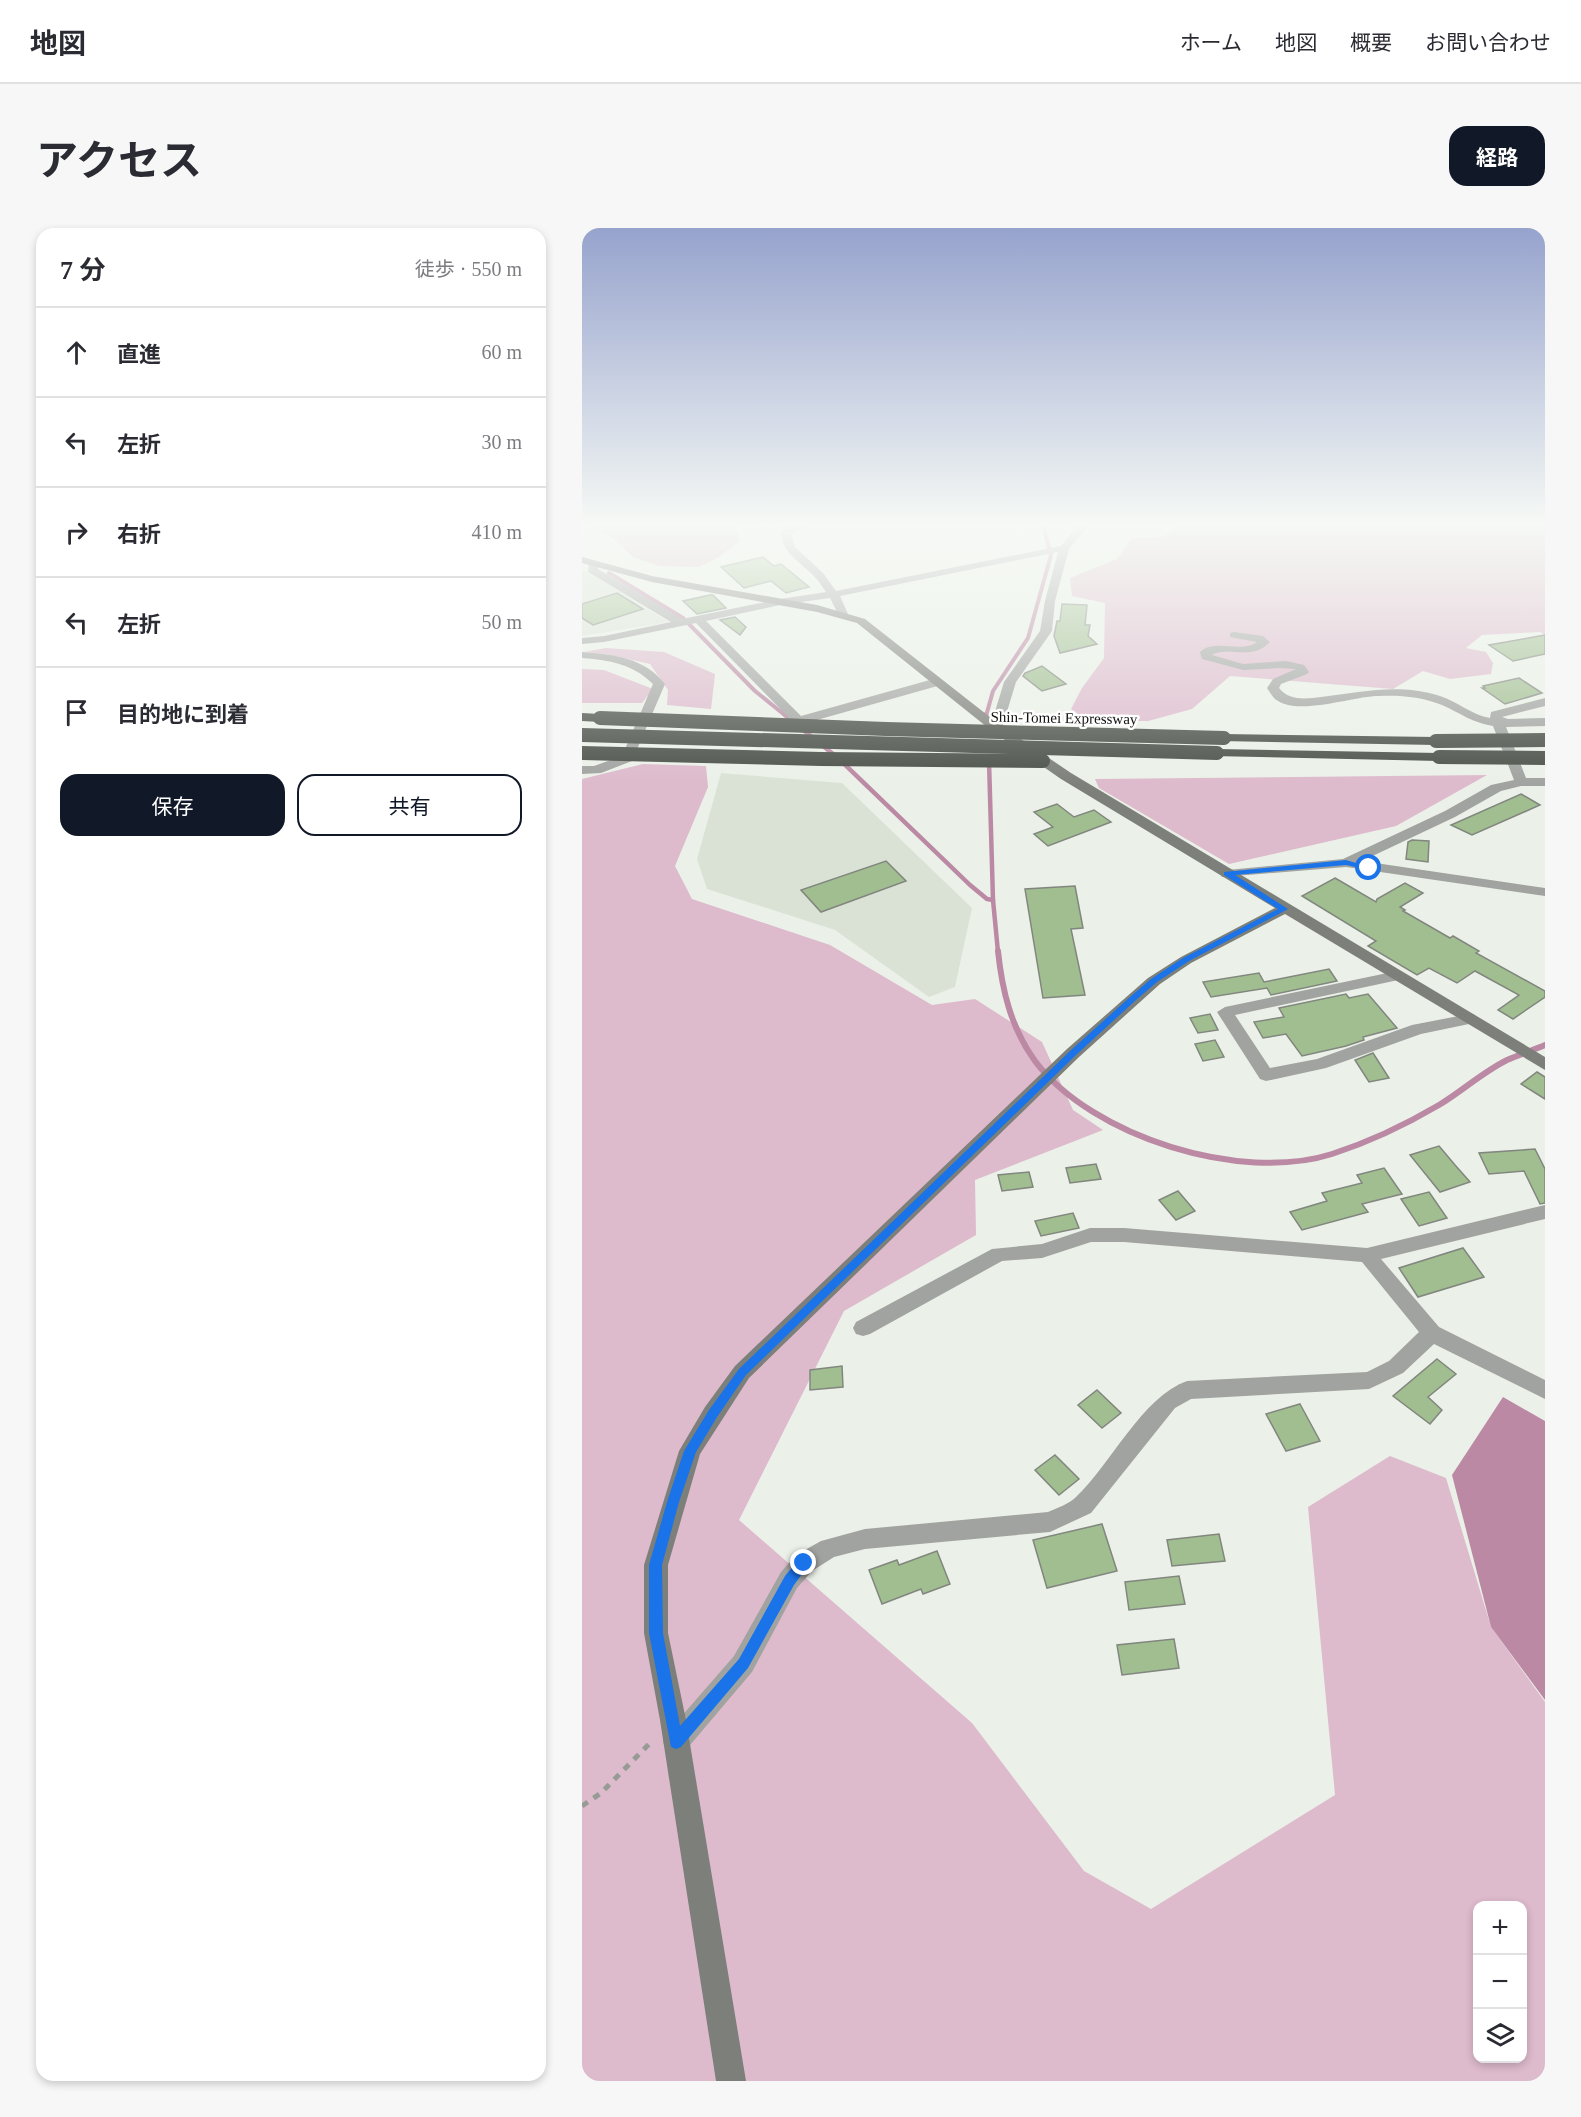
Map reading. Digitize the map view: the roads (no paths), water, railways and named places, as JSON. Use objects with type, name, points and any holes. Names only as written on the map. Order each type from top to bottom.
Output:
[{"type":"highway","name":"Shin-Tomei Expressway","points":[[582,717],[910,730],[1224,738],[1545,740]]},
{"type":"highway","name":"Shin-Tomei Expressway","points":[[582,735],[1216,757]]},
{"type":"highway","points":[[582,753],[821,759],[1325,755],[1545,758]]},
{"type":"street","points":[[663,612],[681,623]]},
{"type":"street","points":[[582,641],[604,639],[729,612]]},
{"type":"street","points":[[835,612],[861,621],[996,728],[1066,776],[1545,1064]]},
{"type":"street","points":[[996,728],[1010,682],[1046,631],[1049,612]]},
{"type":"street","points":[[698,619],[800,721],[937,682]]},
{"type":"street","points":[[1234,635],[1259,638],[1264,642],[1260,647],[1236,652],[1211,650],[1206,652],[1206,657],[1232,665],[1291,664],[1300,667],[1303,672],[1277,682],[1273,688],[1276,695],[1289,703],[1305,703],[1371,692],[1408,691],[1424,694],[1457,708],[1473,718],[1496,722],[1545,722]]},
{"type":"street","points":[[582,655],[610,657],[631,663],[649,671],[659,684],[627,758],[596,770],[582,770]]},
{"type":"street","points":[[1521,782],[1495,715],[1545,702]]},
{"type":"street","points":[[1346,863],[1450,814],[1496,788],[1521,782],[1545,782]]},
{"type":"street","points":[[1227,874],[1346,863],[1545,892]]},
{"type":"street","points":[[731,2081],[656,1633],[656,1565],[690,1451],[742,1372],[1039,1085],[1154,981],[1186,960],[1284,909]]},
{"type":"street","points":[[1397,976],[1225,1012],[1266,1075],[1320,1065],[1418,1029],[1469,1019]]},
{"type":"street","points":[[863,1328],[999,1254],[1042,1251],[1090,1235],[1124,1235],[1367,1255],[1545,1212]]},
{"type":"street","points":[[1367,1255],[1432,1333],[1545,1390]]},
{"type":"street","points":[[674,1731],[743,1664],[789,1580],[804,1563],[829,1548],[864,1539],[1050,1522],[1083,1506],[1167,1402],[1187,1390],[1369,1380],[1396,1367],[1432,1333]]},
{"type":"waterway","points":[[674,612],[683,618],[755,691],[786,716]]},
{"type":"waterway","points":[[986,715],[993,691],[1028,638],[1035,612]]},
{"type":"waterway","points":[[784,714],[794,722]]},
{"type":"waterway","points":[[986,715],[987,721]]},
{"type":"waterway","points":[[802,729],[838,758],[970,885],[987,899],[993,900]]},
{"type":"waterway","points":[[989,761],[993,900]]},
{"type":"waterway","points":[[993,900],[998,952]]},
{"type":"waterway","points":[[998,951],[1005,994],[1014,1022],[1035,1061],[1060,1088],[1093,1112],[1130,1131],[1171,1147],[1213,1157],[1255,1162],[1295,1161],[1332,1154],[1413,1119],[1448,1100],[1498,1065],[1545,1045]]}]
